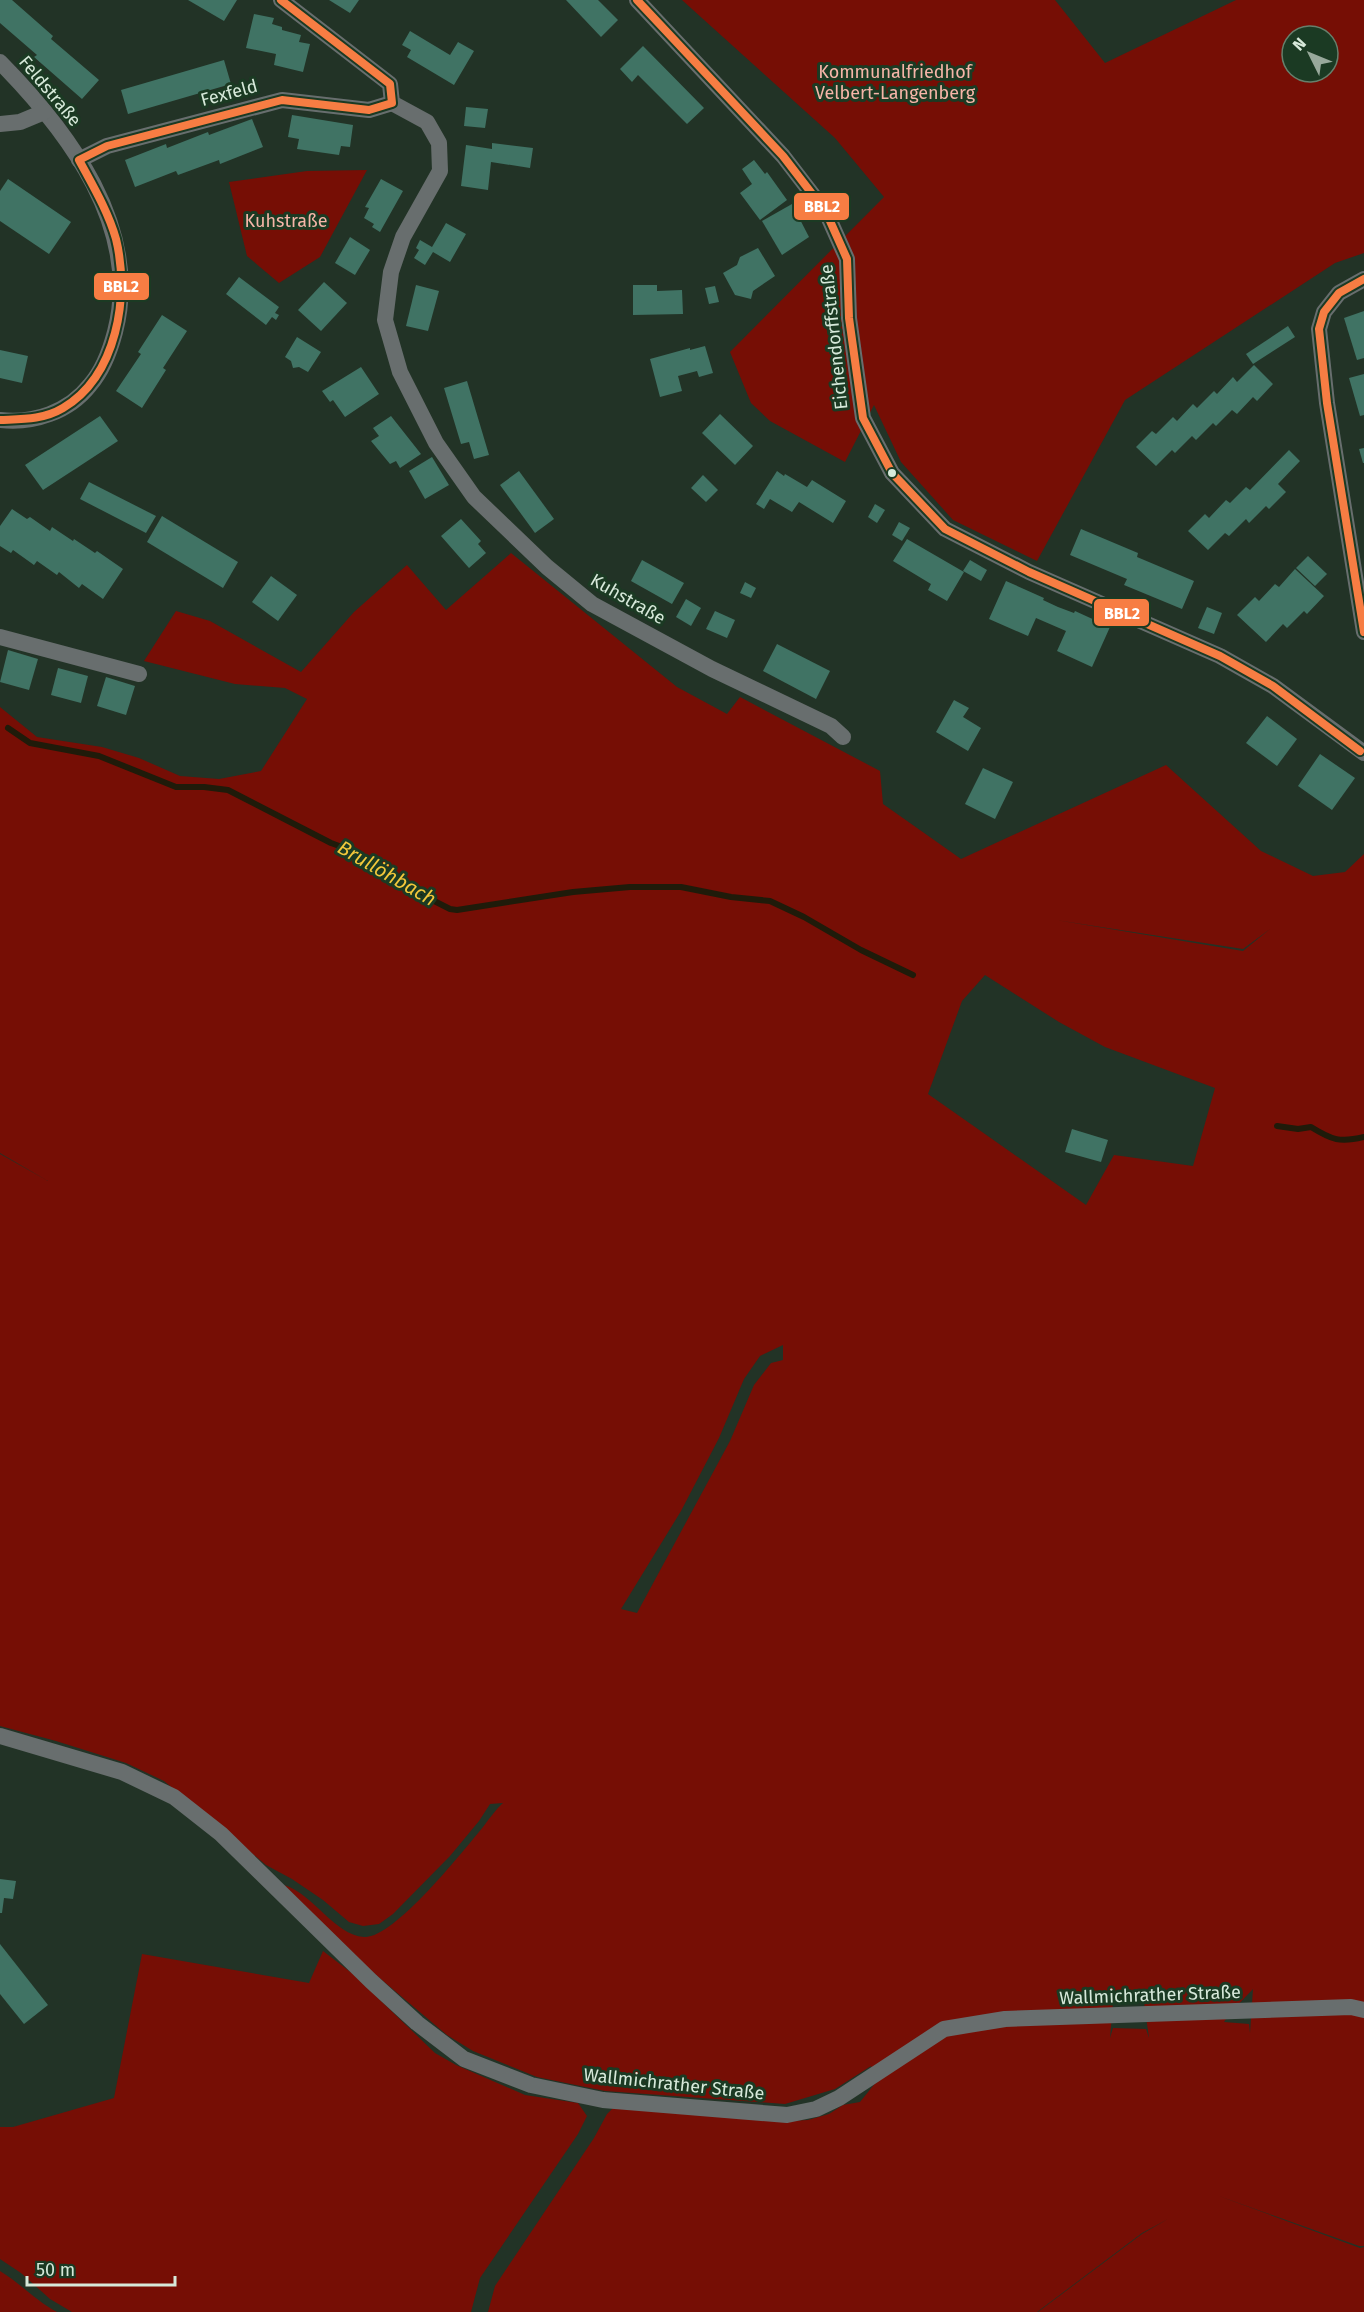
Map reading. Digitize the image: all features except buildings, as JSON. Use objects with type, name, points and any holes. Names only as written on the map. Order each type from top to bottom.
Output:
[{"type":"street","points":[[281,0],[390,84],[392,103]]},
{"type":"street","name":"Eichendorffstraße","points":[[637,0],[783,156],[826,212],[847,259],[849,318],[863,418],[892,473],[945,529],[1029,572],[1220,656],[1273,686],[1363,747]]},
{"type":"street","name":"Feldstraße","points":[[0,62],[44,112],[79,160],[106,210],[118,249],[121,296],[119,318],[113,339],[97,377],[84,393],[66,406],[39,418],[0,420]]},
{"type":"street","name":"Fexfeld","points":[[79,160],[107,146],[282,100],[369,110],[392,103]]},
{"type":"street","name":"Kuhstraße","points":[[392,103],[427,122],[439,143],[440,171],[403,237],[391,272],[385,320],[400,372],[436,443],[474,497],[547,567],[592,604],[712,669],[831,726],[843,736]]},
{"type":"street","points":[[0,124],[20,122],[44,112]]},
{"type":"street","points":[[1364,279],[1338,293],[1324,312],[1319,329],[1327,403],[1364,632]]},
{"type":"street","points":[[2,637],[140,674]]},
{"type":"street","name":"Wallmichrather Straße","points":[[0,1736],[122,1772],[174,1797],[221,1834],[371,1982],[426,2030],[464,2058],[531,2085],[603,2100],[787,2115],[816,2109],[839,2098],[944,2029],[1005,2019],[1351,2007],[1364,2010]]},
{"type":"green space","name":"Kommunalfriedhof Velbert-Langenberg","points":[[682,0],[1055,0],[1105,63],[1236,0],[1364,0],[1364,253],[1335,263],[1125,400],[1037,561],[953,520],[901,462],[874,405],[845,462],[770,421],[751,403],[730,352],[884,197],[835,138]]},
{"type":"green space","name":"Kuhstraße","points":[[367,170],[320,257],[279,283],[247,256],[229,182],[307,171]]},
{"type":"green space","points":[[511,553],[677,687],[727,714],[740,697],[880,771],[883,804],[961,859],[1166,765],[1261,851],[1313,876],[1345,872],[1364,854],[1364,2246],[1216,2195],[1360,2248],[1364,2247],[1364,2312],[1038,2312],[1142,2234],[1168,2219],[1142,2233],[1037,2312],[488,2312],[495,2286],[594,2138],[607,2114],[614,2107],[789,2121],[808,2120],[829,2114],[843,2105],[860,2102],[877,2081],[871,2066],[835,2089],[785,2104],[605,2091],[537,2077],[473,2051],[447,2035],[363,1964],[284,1885],[305,1897],[333,1922],[353,1935],[364,1937],[377,1934],[410,1909],[427,1892],[503,1803],[490,1804],[450,1856],[393,1914],[379,1924],[363,1926],[349,1922],[323,1900],[266,1865],[164,1781],[126,1763],[0,1726],[0,1154],[48,1181],[0,1153],[0,707],[37,737],[102,747],[139,758],[180,776],[219,779],[261,771],[307,699],[285,688],[235,684],[144,661],[176,611],[210,621],[301,672],[354,612],[407,565],[446,610]],"holes":[[[1056,920],[1243,949],[1270,929],[1243,951]],[[985,975],[1059,1022],[1105,1047],[1215,1088],[1193,1166],[1114,1155],[1086,1205],[928,1094],[962,1001]],[[783,1345],[783,1360],[771,1363],[754,1385],[730,1441],[637,1613],[621,1609],[681,1511],[719,1438],[744,1379],[760,1356]],[[1253,1989],[1250,2033],[1249,2024],[1224,2022],[1230,2013]],[[1144,2002],[1149,2038],[1146,2029],[1113,2028],[1110,2038],[1113,2003]]]},
{"type":"green space","points":[[323,1951],[353,1974],[435,2053],[456,2065],[525,2095],[578,2103],[587,2116],[578,2134],[480,2278],[471,2312],[72,2312],[50,2299],[21,2273],[0,2259],[0,2127],[13,2127],[114,2098],[142,1954],[309,1983]]},
{"type":"green space","points":[[0,2271],[42,2303],[57,2312],[0,2312]]},
{"type":"waterway","name":"Brullöhbach","points":[[8,728],[30,743],[99,756],[176,787],[228,790],[331,843],[353,851],[371,869],[450,909],[457,910],[573,892],[630,887],[681,887],[731,897],[770,901],[913,975]]},
{"type":"waterway","name":"Brullöhbach","points":[[1277,1126],[1298,1129],[1311,1127],[1325,1135],[1342,1140],[1364,1137]]},
{"type":"transit line","name":"BBL2","points":[[0,420],[40,417],[63,408],[81,394],[96,376],[115,333],[120,309],[121,285],[116,239],[95,189],[79,160],[107,146],[282,100],[369,110],[392,103],[390,84],[281,0]]},
{"type":"transit line","name":"BBL2","points":[[637,0],[783,156],[826,212],[847,259],[849,318],[863,418],[892,473],[945,529],[1029,572],[1220,656],[1273,686],[1360,751]]},
{"type":"transit line","name":"BBL2","points":[[1364,279],[1339,293],[1324,312],[1319,329],[1327,403],[1364,632]]}]
